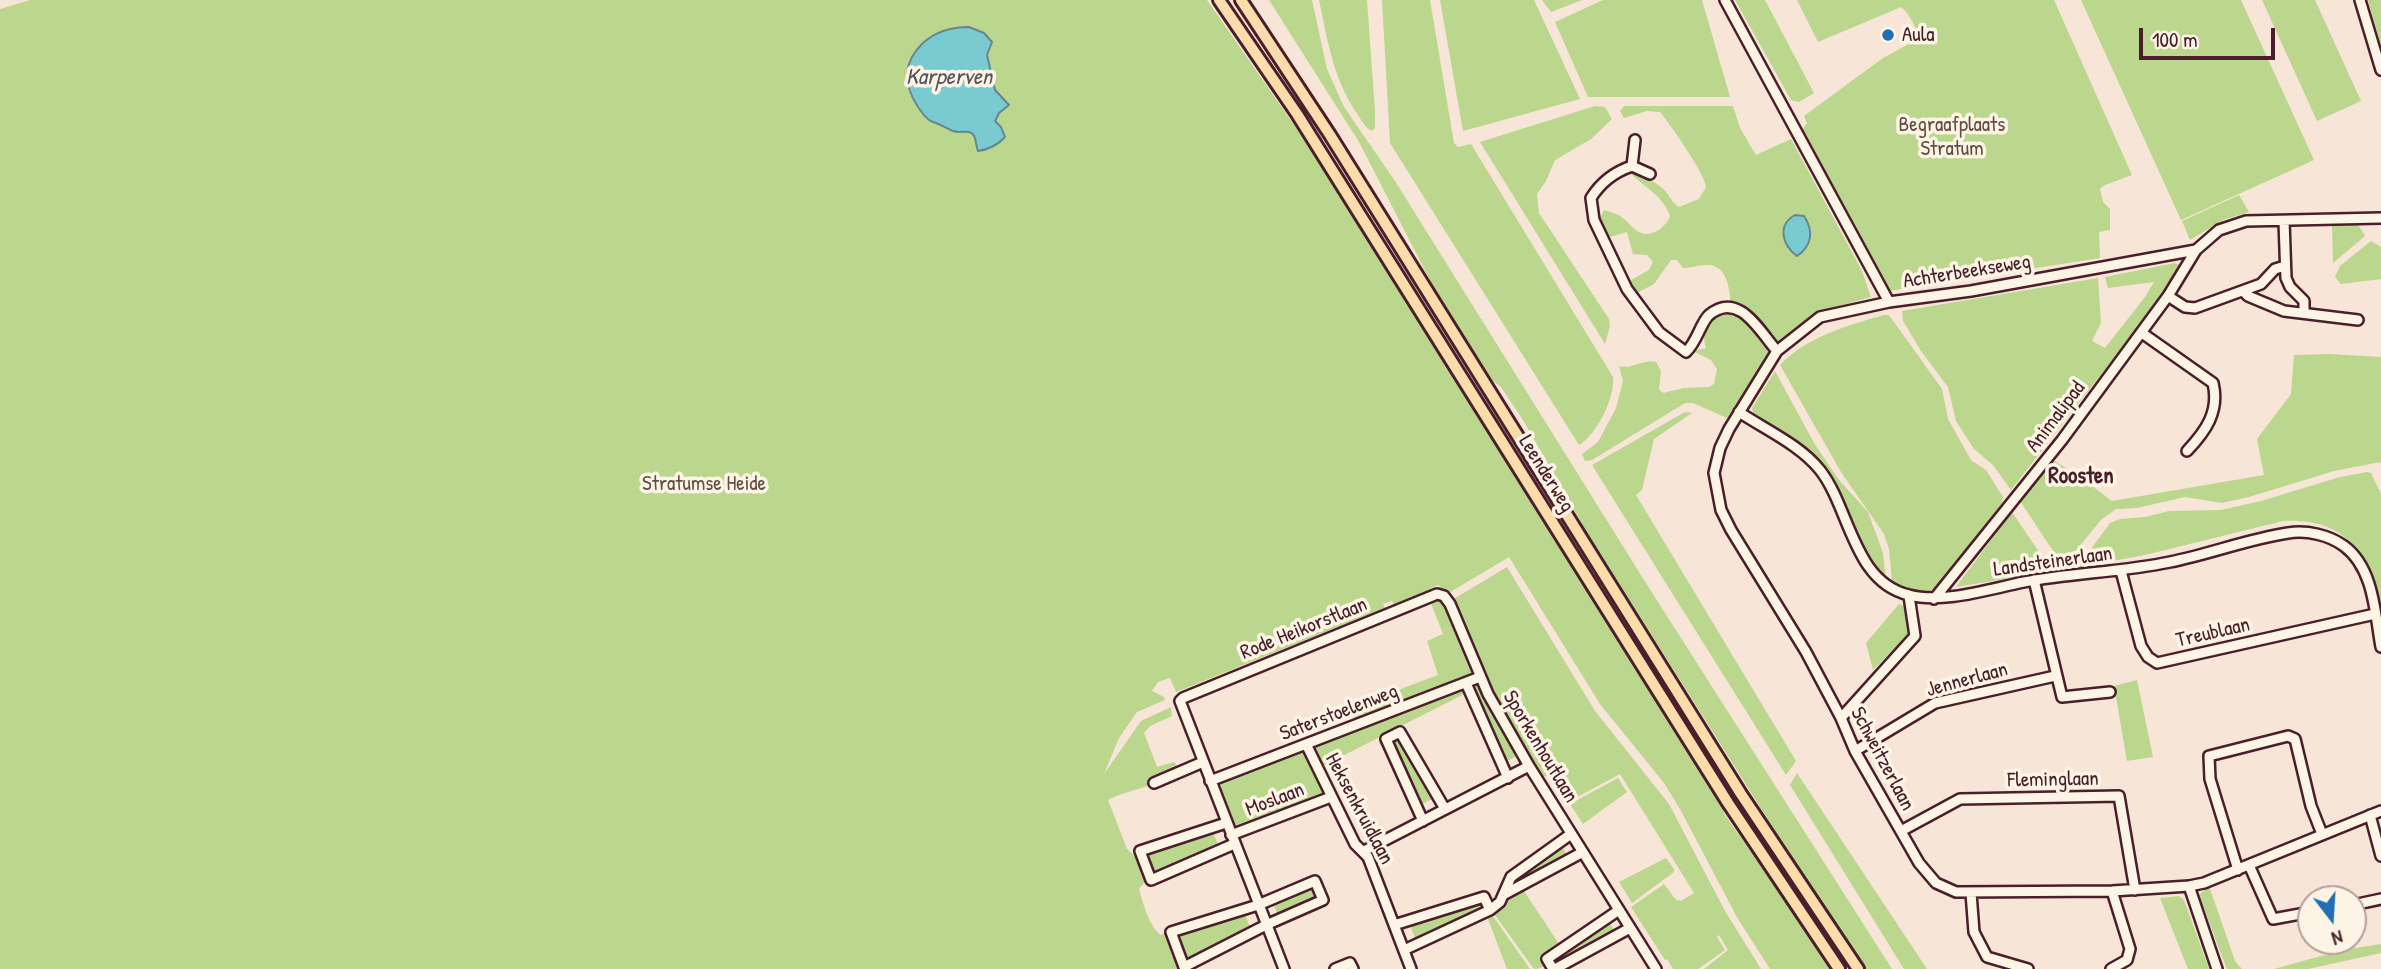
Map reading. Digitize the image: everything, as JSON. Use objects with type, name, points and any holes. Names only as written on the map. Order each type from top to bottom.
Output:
[{"type":"main road","name":"Leenderweg","points":[[1219,0],[1290,102],[1728,803],[1839,969]]},
{"type":"main road","name":"Leenderweg","points":[[1241,0],[1330,135],[1741,794],[1858,969]]},
{"type":"street","name":"Achterbeekseweg","points":[[1725,0],[1889,302],[1970,291],[2196,250],[2210,236],[2227,225],[2246,221],[2368,216],[2381,218]]},
{"type":"street","points":[[2360,0],[2381,70]]},
{"type":"street","points":[[1632,166],[1635,140]]},
{"type":"street","points":[[1650,174],[1632,166],[1619,170],[1600,184],[1591,198],[1594,220],[1627,289],[1641,310],[1660,332],[1686,352],[1694,344],[1708,316],[1726,308],[1741,309],[1777,351]]},
{"type":"street","points":[[2284,220],[2288,283],[2304,301],[2304,313]]},
{"type":"street","name":"Animalipad","points":[[1934,599],[2050,456],[2142,333],[2196,250]]},
{"type":"street","points":[[2168,296],[2190,309],[2265,282],[2275,269],[2285,266]]},
{"type":"street","points":[[2243,291],[2248,296],[2284,311],[2358,320]]},
{"type":"street","name":"Schweitzerlaan","points":[[1889,302],[1820,317],[1777,351],[1720,448],[1714,473],[1721,510],[1806,652],[1855,751],[1919,863],[1936,883],[1956,892],[1971,893],[2112,891],[2189,886],[2238,870],[2381,811]]},
{"type":"street","points":[[2142,333],[2213,383],[2211,416],[2206,430],[2187,452]]},
{"type":"street","name":"Landsteinerlaan","points":[[1739,412],[1807,455],[1822,473],[1864,560],[1887,585],[1909,596],[1934,599],[2034,580],[2120,571],[2173,562],[2290,532],[2313,533],[2344,546],[2355,557],[2368,580],[2381,648]]},
{"type":"street","name":"Treublaan","points":[[2120,571],[2141,646],[2148,657],[2157,663],[2375,614]]},
{"type":"street","points":[[2034,580],[2062,697],[2110,692]]},
{"type":"street","name":"Rode Heikorstlaan","points":[[1203,762],[1180,701],[1183,698],[1424,599],[1437,594],[1444,596]]},
{"type":"street","name":"Sporkenhoutlaan","points":[[1444,596],[1450,604],[1480,677],[1529,766],[1656,969]]},
{"type":"street","points":[[1841,718],[1915,636],[1909,596]]},
{"type":"street","name":"Jennerlaan","points":[[1855,751],[1935,703],[2055,676]]},
{"type":"street","name":"Saterstoelenweg","points":[[1210,781],[1480,677]]},
{"type":"street","name":"Sporkenhoutlaan","points":[[1466,683],[1508,778]]},
{"type":"street","points":[[1423,821],[1386,740],[1400,732],[1445,809]]},
{"type":"street","points":[[2238,870],[2210,779],[2209,757],[2288,736],[2295,739],[2311,806],[2322,834]]},
{"type":"street","name":"Heksenkruidlaan","points":[[1306,744],[1355,844],[1364,851],[1411,969]]},
{"type":"street","points":[[1154,783],[1203,762],[1284,969]]},
{"type":"street","points":[[1364,851],[1529,766]]},
{"type":"street","name":"Fleminglaan","points":[[1901,831],[1960,799],[2119,796],[2135,890]]},
{"type":"street","name":"Moslaan","points":[[1226,822],[1140,851],[1151,880],[1331,797]]},
{"type":"street","points":[[2370,815],[2381,856]]},
{"type":"street","points":[[1404,950],[1490,910],[1500,902],[1511,877],[1571,834]]},
{"type":"street","points":[[1503,895],[1583,852]]},
{"type":"street","points":[[2249,865],[2273,919],[2297,915]]},
{"type":"street","points":[[1315,881],[1323,900],[1266,925],[1184,967],[1171,932],[1258,905],[1315,881]]},
{"type":"street","points":[[2189,886],[2217,969]]},
{"type":"street","points":[[2111,969],[2127,960],[2130,949],[2112,891]]},
{"type":"street","points":[[1971,893],[1974,932],[1987,957],[2028,969]]},
{"type":"street","points":[[1394,925],[1484,897],[1490,910]]},
{"type":"street","points":[[1619,910],[1547,959],[1554,969],[1630,929]]},
{"type":"street","points":[[1335,969],[1350,963],[1353,969]]},
{"type":"green space","name":"Stratumse Heide","points":[[30,0],[1207,0],[1308,145],[1715,793],[1725,815],[1833,969],[1770,969],[1738,919],[1664,783],[1600,704],[1509,557],[1447,594],[1438,585],[1431,588],[1433,591],[1394,605],[1392,601],[1383,604],[1385,608],[1176,692],[1170,678],[1158,682],[1152,691],[1165,700],[1137,712],[1119,738],[1104,774],[1141,721],[1171,707],[1172,716],[1150,726],[1144,733],[1157,767],[1174,762],[1178,767],[1165,779],[1108,800],[1127,849],[1135,856],[1145,882],[1139,889],[1147,914],[1161,935],[1168,931],[1182,969],[0,969],[0,9]]},
{"type":"green space","points":[[1269,0],[1312,0],[1327,69],[1344,107],[1395,181],[1644,580],[1892,969],[1866,969],[1844,940],[1586,531],[1523,420],[1501,387],[1492,380],[1432,284],[1359,142]]},
{"type":"green space","points":[[1319,0],[1367,0],[1375,111],[1375,128],[1372,131],[1361,120],[1343,88],[1332,60]]},
{"type":"green space","points":[[1382,0],[1430,0],[1454,143],[1458,147],[1471,144],[1613,377],[1611,395],[1604,415],[1592,433],[1579,445],[1390,143]]},
{"type":"green space","points":[[1440,0],[1534,0],[1580,99],[1463,131]]},
{"type":"green space","points":[[1542,0],[1582,0],[1551,12]]},
{"type":"green space","points":[[1603,0],[1702,0],[1730,97],[1588,97],[1555,22]]},
{"type":"green space","points":[[1735,0],[1765,0],[1814,93],[1799,102],[1791,100]]},
{"type":"green space","name":"Begraafplaats Stratum","points":[[1797,0],[2054,0],[2132,175],[2100,189],[2103,202],[2110,209],[2110,230],[2099,232],[2100,258],[1889,291],[1802,130],[1807,123],[1804,116],[1883,58],[1918,39],[1916,31],[1901,7],[1818,42]]},
{"type":"green space","points":[[2081,0],[2241,0],[2314,160],[2181,220]]},
{"type":"green space","points":[[2262,0],[2315,0],[2361,101],[2317,121]]},
{"type":"green space","points":[[2368,0],[2381,0],[2381,46]]},
{"type":"green space","points":[[1595,106],[1605,107],[1612,119],[1591,139],[1555,160],[1537,194],[1539,213],[1609,319],[1605,344],[1480,142]]},
{"type":"green space","points":[[1624,106],[1733,106],[1740,128],[1756,155],[1791,139],[1862,271],[1871,297],[1817,312],[1779,341],[1774,340],[1747,308],[1731,303],[1726,278],[1723,272],[1713,266],[1683,268],[1677,260],[1671,260],[1654,284],[1635,294],[1631,280],[1649,270],[1653,262],[1647,255],[1633,254],[1627,232],[1606,238],[1599,220],[1604,210],[1625,219],[1637,231],[1652,233],[1660,229],[1670,217],[1659,198],[1630,173],[1655,183],[1679,207],[1699,199],[1706,187],[1694,161],[1660,112],[1647,111],[1624,118],[1620,111]]},
{"type":"green space","points":[[2239,195],[2249,212],[2223,220],[2190,240],[2182,221]]},
{"type":"green space","points":[[2357,223],[2365,236],[2333,263],[2332,224]]},
{"type":"green space","points":[[2371,241],[2381,247],[2381,279],[2341,284],[2335,277],[2340,266]]},
{"type":"green space","points":[[2175,263],[2180,265],[2180,273],[2011,490],[1993,465],[1974,449],[1956,421],[1948,387],[1921,351],[1903,321],[1902,311],[2098,278],[2101,323],[2092,341],[2105,348],[2154,282],[2108,288],[2105,277]]},
{"type":"green space","points":[[1727,311],[1739,313],[1771,354],[1727,418],[1693,403],[1685,403],[1592,460],[1585,461],[1582,454],[1598,442],[1616,408],[1623,381],[1619,366],[1656,362],[1661,371],[1659,389],[1663,393],[1714,384],[1717,369],[1711,360],[1693,351],[1706,348],[1704,335],[1707,324],[1715,316]]},
{"type":"green space","points":[[1889,315],[1942,389],[1948,419],[1971,460],[1986,470],[2003,497],[2002,503],[1938,585],[1921,593],[1892,581],[1889,549],[1884,534],[1841,472],[1780,365],[1790,355],[1815,340]]},
{"type":"green space","points":[[2294,355],[2381,357],[2381,462],[2334,471],[2222,503],[2185,497],[2137,508],[2116,509],[2101,520],[2063,566],[2020,501],[2051,459],[2112,501],[2264,475],[2257,439],[2291,394]]},
{"type":"green space","points":[[1775,371],[1814,443],[1839,480],[1868,512],[1883,553],[1886,580],[1869,559],[1821,461],[1753,413],[1752,408]]},
{"type":"green space","points":[[1685,412],[1692,413],[1654,439],[1642,490],[1636,495],[1796,761],[1786,775],[1592,465]]},
{"type":"green space","points":[[2371,473],[2381,494],[2379,609],[2368,571],[2361,555],[2350,542],[2323,525],[2305,522],[2283,521],[2149,554],[2077,568],[2110,523],[2120,519],[2169,511],[2221,510]]},
{"type":"green space","points":[[2012,512],[2052,571],[1956,587]]},
{"type":"green space","points":[[1507,567],[1595,711],[1669,804],[1725,911],[1761,969],[1704,969],[1728,950],[1719,935],[1717,937],[1725,950],[1698,969],[1673,969],[1631,907],[1664,884],[1676,900],[1681,901],[1694,893],[1620,774],[1566,803],[1549,775],[1541,778],[1487,684],[1452,600]]},
{"type":"green space","points":[[1439,598],[1444,601],[1473,669],[1472,675],[1355,721],[1350,708],[1438,675],[1427,641],[1443,634],[1430,601]]},
{"type":"green space","points":[[1899,604],[1905,606],[1908,635],[1873,670],[1866,643]]},
{"type":"green space","points":[[2137,680],[2153,757],[2127,761],[2114,686]]},
{"type":"green space","points":[[1475,684],[1480,688],[1519,755],[1503,763],[1471,688]]},
{"type":"green space","points":[[1463,688],[1468,692],[1321,767],[1313,749],[1315,745]]},
{"type":"green space","points":[[1398,736],[1436,797],[1418,806],[1391,740]]},
{"type":"green space","points":[[1300,750],[1306,753],[1324,789],[1321,797],[1233,828],[1216,788],[1219,781]]},
{"type":"green space","points":[[1797,773],[1927,969],[1904,969],[1790,785]]},
{"type":"green space","points":[[1618,778],[1627,792],[1583,824],[1570,804]]},
{"type":"green space","points":[[1212,829],[1219,847],[1155,877],[1143,852]]},
{"type":"green space","points":[[1560,843],[1569,858],[1512,888],[1512,880]]},
{"type":"green space","points":[[1666,858],[1674,872],[1632,903],[1619,882]]},
{"type":"green space","points":[[1313,885],[1320,897],[1279,918],[1272,901]]},
{"type":"green space","points":[[2209,886],[2235,961],[2242,969],[2227,969],[2224,962],[2199,895]]},
{"type":"green space","points":[[1522,888],[1561,947],[1543,967],[1534,969],[1492,911],[1506,897]]},
{"type":"green space","points":[[2179,896],[2184,900],[2209,969],[2188,969],[2160,898]]},
{"type":"green space","points":[[1482,899],[1486,909],[1416,941],[1409,922]]},
{"type":"green space","points":[[1244,912],[1252,932],[1185,964],[1172,932]]},
{"type":"green space","points":[[1490,912],[1530,969],[1507,969],[1486,914]]},
{"type":"green space","points":[[1607,919],[1617,934],[1556,966],[1551,960]]},
{"type":"green space","points":[[2381,944],[2381,953],[2308,969],[2274,969],[2325,955],[2367,955],[2367,946]]},
{"type":"water","name":"Karperven","points":[[969,27],[984,33],[992,42],[987,55],[995,90],[1009,105],[999,113],[995,121],[1005,137],[993,146],[978,151],[972,133],[953,131],[926,118],[913,98],[907,82],[911,58],[923,43],[944,31]]},
{"type":"water","points":[[1795,215],[1804,216],[1810,233],[1806,248],[1797,256],[1788,246],[1784,235],[1786,224]]},
{"type":"place","name":"Aula","points":[[1888,35]]},
{"type":"district","name":"Roosten","points":[[2081,477]]}]
